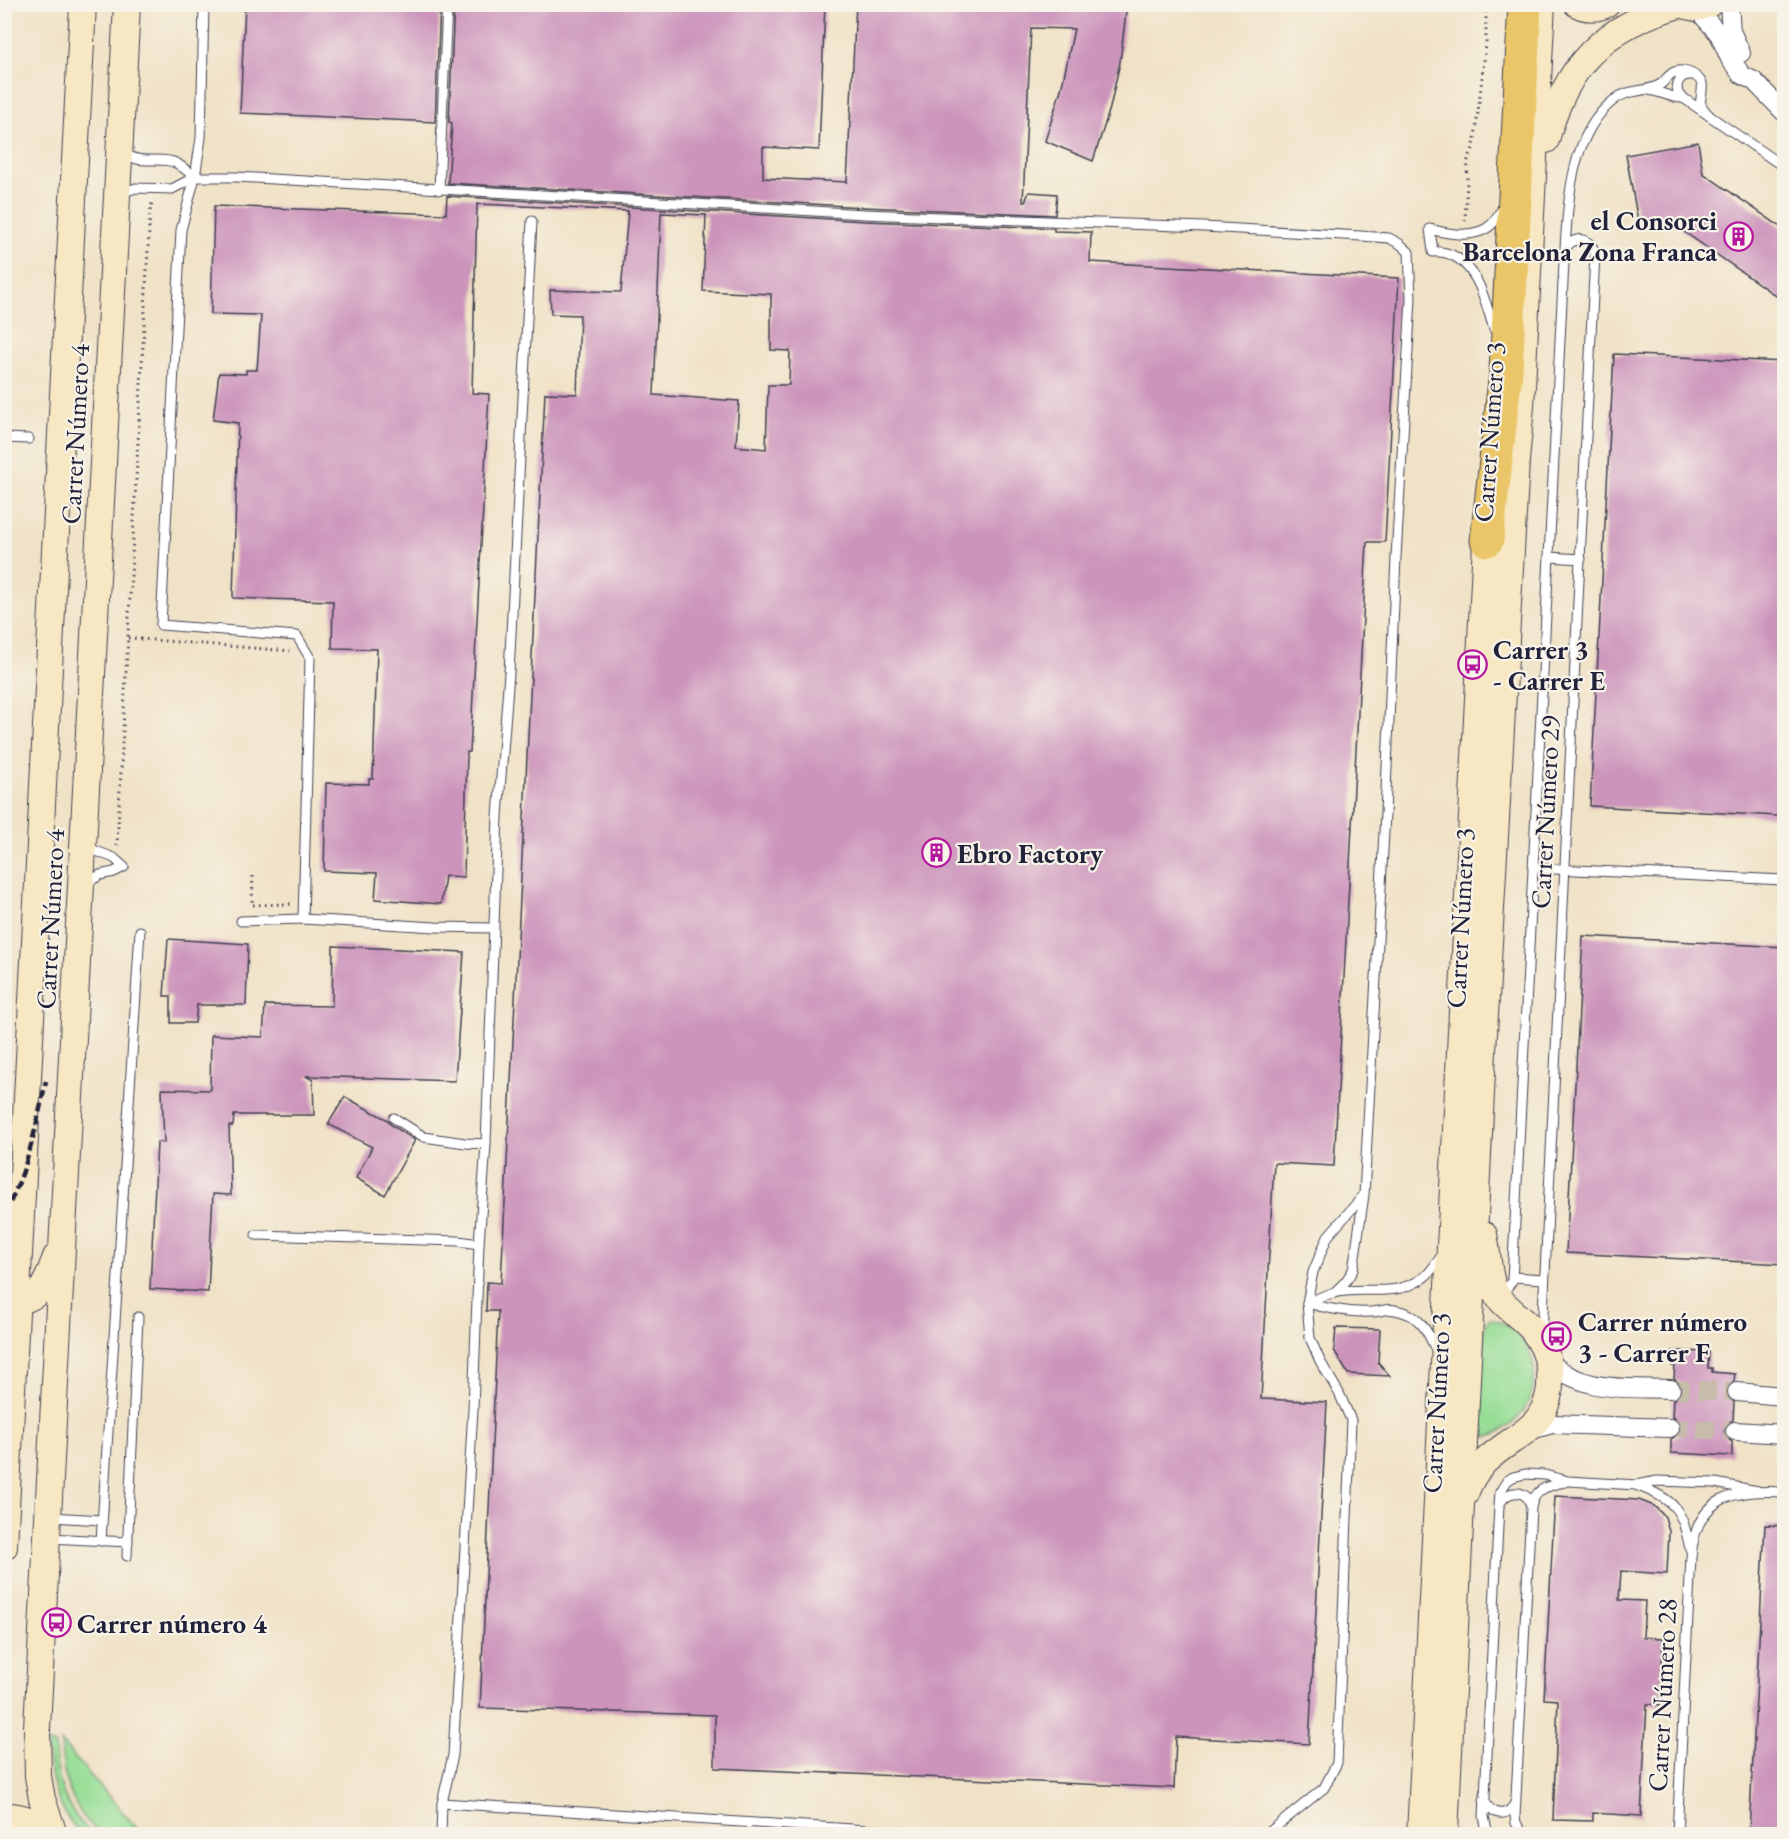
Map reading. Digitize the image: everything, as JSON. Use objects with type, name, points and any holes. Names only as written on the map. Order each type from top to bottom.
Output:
[{"type":"highway","points":[[1487,540],[1506,372],[1525,4]]},
{"type":"street","name":"Carrer Número 4","points":[[4,1547],[8,1404],[24,1182],[83,4]]},
{"type":"street","name":"Carrer Número 4","points":[[54,1834],[42,1799],[38,1776],[37,1728],[127,4]]},
{"type":"street","name":"Carrer Número 3","points":[[1420,1834],[1487,540],[1488,440],[1509,4]]},
{"type":"street","name":"Carrer Número 3","points":[[1445,1834],[1476,1193],[1542,4]]},
{"type":"street","points":[[1576,4],[1596,8],[1607,4]]},
{"type":"street","points":[[1729,4],[1731,31],[1735,44],[1752,70],[1754,81]]},
{"type":"street","points":[[1533,187],[1552,116],[1569,80],[1595,48],[1625,26],[1642,17],[1691,5],[1719,34],[1736,68],[1742,75],[1754,81],[1785,112]]},
{"type":"street","points":[[4,1219],[24,1182]]},
{"type":"street","points":[[1476,1193],[1487,1248],[1502,1281],[1502,1300],[1534,1332],[1545,1352],[1564,1374],[1582,1383],[1595,1386],[1671,1389]]},
{"type":"street","points":[[16,1295],[45,1286],[64,1236]]},
{"type":"street","points":[[16,1295],[44,1309],[57,1339]]},
{"type":"street","points":[[1461,1503],[1478,1467],[1527,1431],[1540,1416],[1546,1403],[1551,1378],[1545,1352]]},
{"type":"street","points":[[1737,1392],[1785,1396]]},
{"type":"street","points":[[1527,1431],[1552,1424],[1670,1428]]},
{"type":"street","points":[[1735,1431],[1785,1434]]},
{"type":"street","points":[[1408,1834],[1423,1792]]},
{"type":"street","points":[[4,1816],[28,1819],[54,1834]]},
{"type":"lane","points":[[204,4],[201,138],[195,177],[182,230],[161,626],[297,636],[310,658],[303,919]]},
{"type":"lane","points":[[439,190],[447,4]]},
{"type":"lane","name":"Carrer Número 29","points":[[1502,1281],[1533,868],[1565,250],[1575,164],[1592,126],[1614,100],[1630,92],[1661,84],[1674,72],[1683,71],[1694,75]]},
{"type":"lane","points":[[1709,116],[1701,106],[1702,83],[1694,75],[1686,75],[1677,83],[1677,91],[1684,99],[1709,116],[1785,167]]},
{"type":"lane","points":[[1646,89],[1684,99],[1694,100],[1701,95]]},
{"type":"lane","points":[[120,141],[125,153],[137,159],[174,161],[195,177]]},
{"type":"lane","points":[[117,200],[124,192],[136,188],[172,189],[195,177],[237,177],[864,214],[1204,227],[1361,236],[1389,238],[1409,252],[1411,298],[1364,1195],[1353,1270],[1334,1293]]},
{"type":"lane","name":"Carrer Número 29","points":[[1545,1352],[1544,1279],[1595,254],[1592,244],[1583,239],[1574,228],[1569,204]]},
{"type":"lane","points":[[1494,329],[1478,283],[1470,269],[1460,259],[1447,253],[1433,252],[1430,229],[1464,234],[1474,233],[1492,224],[1500,212]]},
{"type":"lane","points":[[441,1834],[442,1803],[453,1755],[472,1421],[494,961],[498,816],[517,525],[532,221]]},
{"type":"lane","points":[[1565,250],[1573,240],[1583,239]]},
{"type":"lane","points":[[4,438],[28,439]]},
{"type":"lane","points":[[1550,557],[1581,559]]},
{"type":"lane","points":[[82,886],[100,875],[124,867],[117,860],[84,847]]},
{"type":"lane","points":[[1533,868],[1785,880]]},
{"type":"lane","points":[[241,921],[303,919],[494,928]]},
{"type":"lane","points":[[101,1541],[140,931]]},
{"type":"lane","points":[[394,1118],[424,1137],[486,1144]]},
{"type":"lane","points":[[1267,1834],[1324,1788],[1337,1763],[1351,1420],[1310,1338],[1307,1303],[1313,1272],[1328,1236],[1364,1195]]},
{"type":"lane","points":[[256,1235],[459,1241],[479,1244]]},
{"type":"lane","points":[[1307,1303],[1334,1293],[1373,1290],[1386,1292],[1413,1284],[1425,1277],[1450,1245]]},
{"type":"lane","points":[[1502,1281],[1544,1279]]},
{"type":"lane","points":[[1307,1303],[1331,1310],[1371,1312],[1395,1310],[1416,1318],[1427,1329],[1444,1366]]},
{"type":"lane","points":[[127,1556],[138,1317]]},
{"type":"lane","points":[[1488,1834],[1484,1817],[1499,1505],[1502,1487],[1513,1477],[1525,1474],[1545,1475],[1568,1481],[1637,1485],[1658,1480],[1785,1492]]},
{"type":"lane","points":[[1523,1834],[1516,1823],[1516,1802],[1531,1508],[1532,1501],[1544,1487],[1568,1481]]},
{"type":"lane","points":[[1637,1485],[1663,1496],[1678,1511],[1687,1535],[1691,1557]]},
{"type":"lane","points":[[1691,1557],[1695,1532],[1708,1512],[1725,1498],[1734,1494],[1758,1491]]},
{"type":"lane","points":[[1499,1505],[1506,1496],[1518,1493],[1527,1497],[1531,1508]]},
{"type":"lane","points":[[48,1528],[102,1520]]},
{"type":"lane","points":[[48,1528],[101,1541],[128,1542]]},
{"type":"lane","name":"Carrer Número 28","points":[[1677,1834],[1691,1557]]},
{"type":"lane","points":[[1485,1800],[1490,1810],[1499,1814],[1509,1811],[1516,1802]]},
{"type":"lane","points":[[442,1803],[930,1834]]},
{"type":"path","points":[[1464,226],[1467,160],[1474,146],[1486,44],[1486,4]]},
{"type":"path","points":[[117,860],[150,211],[153,200]]},
{"type":"path","points":[[128,638],[300,652]]},
{"type":"path","points":[[253,876],[252,905],[291,904]]},
{"type":"green space","points":[[1489,1319],[1506,1325],[1521,1338],[1530,1353],[1534,1370],[1533,1387],[1528,1403],[1519,1417],[1505,1429],[1488,1437],[1483,1435],[1479,1426],[1484,1328]]},
{"type":"green space","points":[[61,1742],[142,1834],[119,1836],[104,1834],[85,1818],[68,1788]]},
{"type":"green space","points":[[47,1743],[55,1744],[57,1769],[69,1805],[93,1834],[82,1834],[73,1825],[60,1804],[52,1780]]},
{"type":"building","points":[[245,4],[440,4],[435,122],[240,113]]},
{"type":"building","points":[[454,4],[825,4],[819,150],[763,147],[763,178],[847,182],[856,4],[1127,4],[1120,62],[1110,108],[1093,161],[1045,141],[1062,86],[1074,29],[1031,28],[1023,202],[1029,192],[1057,194],[1055,215],[864,207],[448,183],[452,123],[449,122]]},
{"type":"building","name":"el Consorci Barcelona Zona Franca","points":[[1698,142],[1703,173],[1785,230],[1785,302],[1670,222],[1639,227],[1626,155]]},
{"type":"building","name":"Ebro Factory","points":[[447,196],[864,221],[1054,228],[1054,231],[1091,232],[1090,262],[1399,278],[1385,542],[1367,542],[1334,1166],[1274,1163],[1261,1399],[1327,1402],[1309,1744],[1176,1737],[1174,1788],[715,1768],[715,1715],[480,1708],[498,1311],[486,1311],[487,1282],[501,1283],[545,393],[577,394],[580,315],[551,314],[550,290],[621,292],[628,211],[477,204],[472,393],[489,394],[470,752],[467,752],[464,877],[445,876],[441,904],[375,899],[377,873],[324,871],[326,783],[369,784],[369,779],[373,779],[377,649],[332,648],[333,601],[233,598],[238,423],[213,420],[219,373],[246,374],[246,370],[257,370],[261,315],[211,314],[214,206],[446,214]],"holes":[[[661,213],[706,215],[703,291],[771,294],[771,350],[790,351],[789,385],[768,385],[766,449],[736,446],[739,401],[654,395]]]},
{"type":"building","points":[[1614,354],[1785,362],[1785,700],[1778,816],[1590,806]]},
{"type":"building","points":[[1583,936],[1785,947],[1785,1264],[1566,1253]]},
{"type":"building","points":[[168,939],[248,944],[246,1005],[197,1005],[195,1023],[171,1023],[171,996],[164,996]]},
{"type":"building","points":[[333,946],[464,952],[455,1081],[306,1076],[313,1080],[314,1115],[234,1115],[233,1126],[229,1126],[231,1195],[213,1194],[208,1292],[150,1289],[157,1142],[164,1143],[162,1089],[210,1090],[211,1035],[263,1037],[265,1005],[332,1006]]},
{"type":"building","points":[[345,1097],[388,1120],[390,1124],[415,1140],[385,1195],[356,1178],[372,1147],[328,1124]]},
{"type":"building","points":[[1336,1328],[1380,1329],[1378,1362],[1390,1376],[1348,1374],[1334,1350]]},
{"type":"building","points":[[1672,1351],[1709,1352],[1708,1368],[1712,1368],[1712,1372],[1735,1374],[1734,1381],[1728,1385],[1726,1392],[1727,1397],[1734,1402],[1733,1420],[1726,1424],[1724,1431],[1725,1437],[1732,1442],[1732,1456],[1671,1453],[1671,1439],[1679,1434],[1681,1429],[1680,1422],[1672,1417],[1673,1400],[1680,1395],[1682,1389],[1681,1383],[1674,1379],[1675,1366],[1672,1366]]},
{"type":"building","points":[[1555,1496],[1639,1500],[1654,1506],[1665,1517],[1669,1531],[1667,1574],[1621,1571],[1619,1600],[1645,1601],[1643,1637],[1663,1638],[1660,1705],[1647,1704],[1641,1816],[1593,1813],[1593,1821],[1553,1820],[1558,1700],[1544,1699]]},
{"type":"building","points":[[1765,1525],[1785,1526],[1785,1834],[1749,1834]]},
{"type":"tunnel","points":[[1671,1389],[1737,1392]]},
{"type":"tunnel","points":[[1670,1428],[1735,1431]]},
{"type":"railway","points":[[4,1214],[25,1166],[46,1081]]},
{"type":"place","name":"el Consorci Barcelona Zona Franca","points":[[1738,236]]},
{"type":"place","name":"Carrer 3 - Carrer E","points":[[1472,665]]},
{"type":"place","name":"Ebro Factory","points":[[936,853]]},
{"type":"place","name":"Carrer número 3 - Carrer F","points":[[1557,1337]]},
{"type":"place","name":"Carrer número 4","points":[[56,1623]]}]
